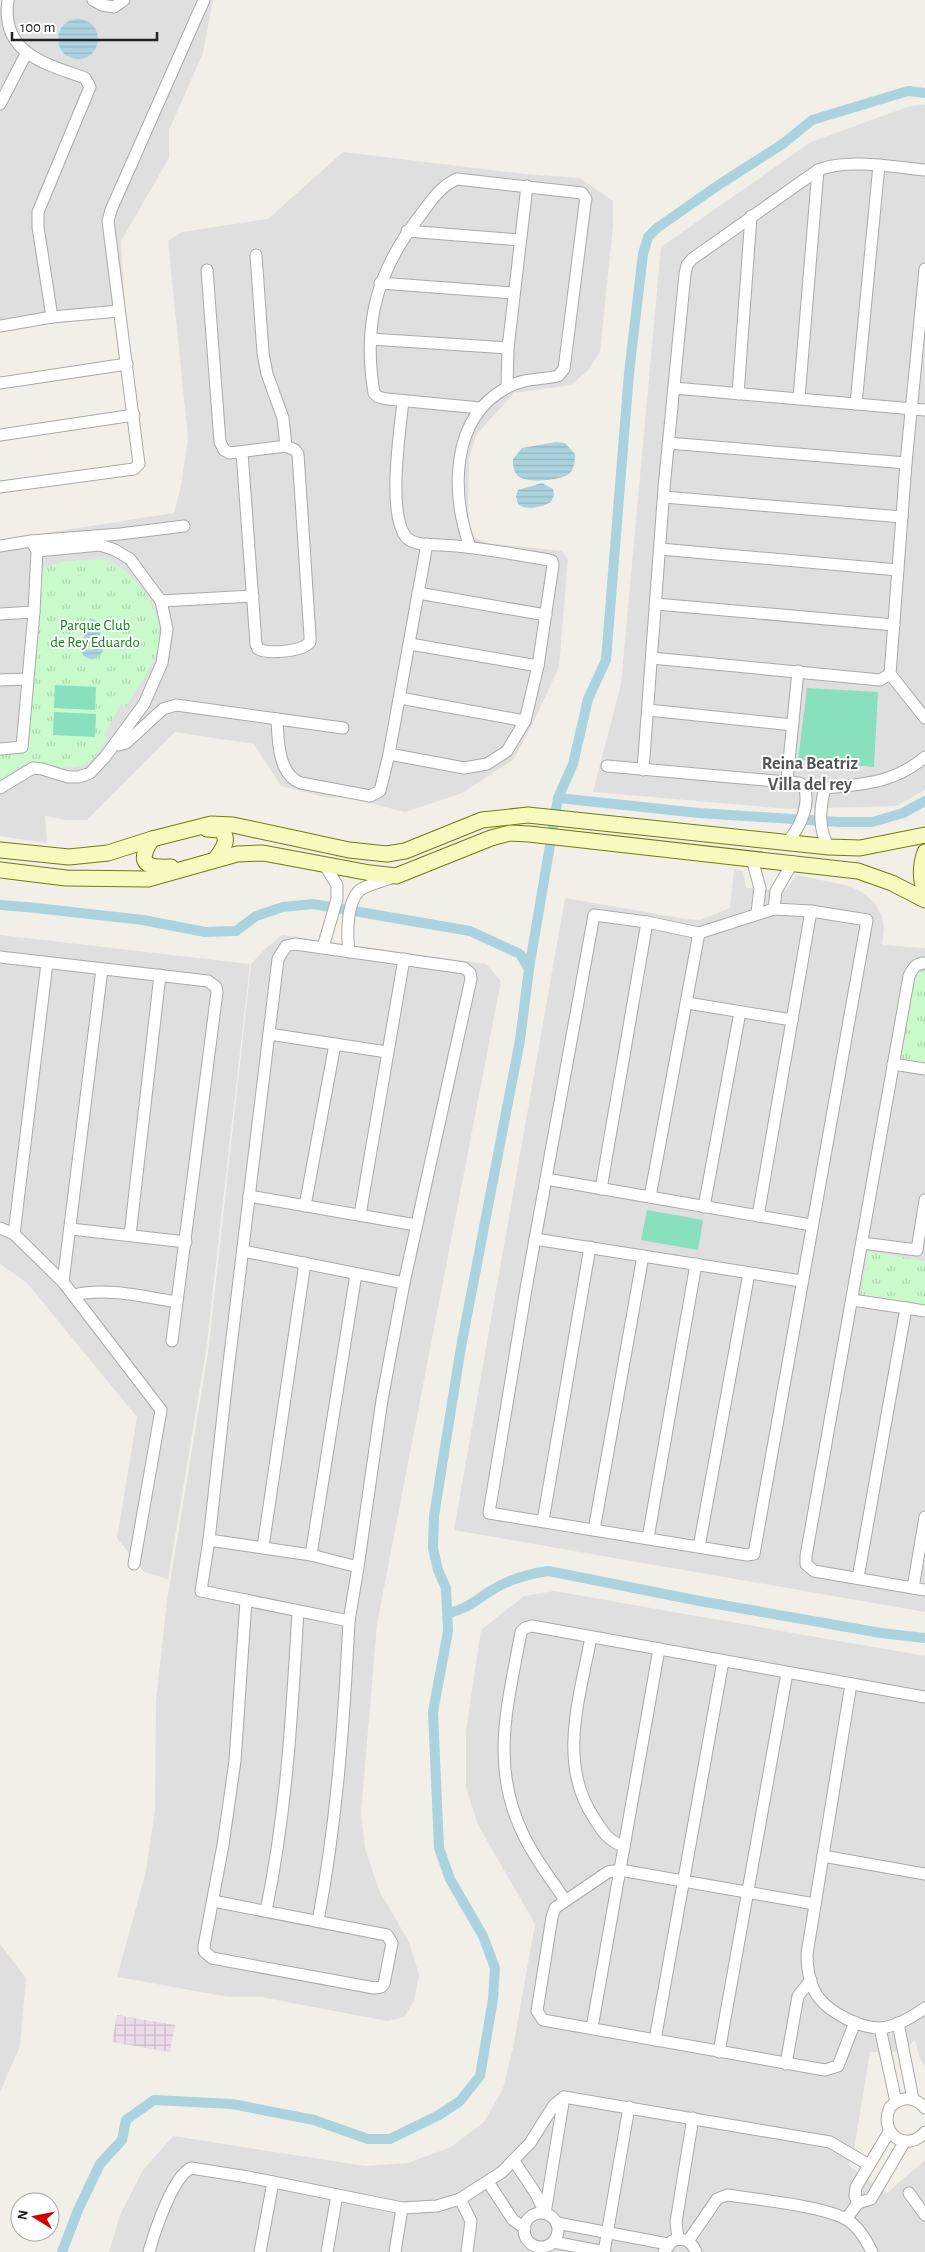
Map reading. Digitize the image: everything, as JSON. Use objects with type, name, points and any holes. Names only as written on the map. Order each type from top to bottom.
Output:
[{"type":"street","points":[[8,0],[1,17],[4,40],[25,56],[85,78],[90,87],[38,212],[38,227],[52,317]]},
{"type":"street","points":[[93,0],[102,5],[114,7],[124,0]]},
{"type":"street","points":[[0,487],[136,468],[140,461],[108,229],[109,216],[204,0]]},
{"type":"street","points":[[0,104],[25,56]]},
{"type":"street","points":[[643,770],[668,443],[685,274],[688,265],[692,259],[751,216],[818,170],[829,165],[879,166],[925,170]]},
{"type":"street","points":[[856,404],[879,166]]},
{"type":"street","points":[[799,398],[818,170]]},
{"type":"street","points":[[470,547],[462,513],[459,478],[461,451],[467,430],[480,408],[507,387],[523,380],[558,376],[564,369],[586,204],[584,196],[578,192],[458,179],[446,185],[437,193],[407,231],[380,283],[371,323],[370,339],[374,392],[378,397],[480,408]]},
{"type":"street","points":[[507,387],[513,293],[527,186]]},
{"type":"street","points":[[738,394],[751,216]]},
{"type":"street","points":[[407,231],[520,240]]},
{"type":"street","points":[[256,255],[263,353],[267,374],[283,418],[286,446]]},
{"type":"street","points":[[925,269],[906,463],[890,674],[925,718]]},
{"type":"street","points":[[207,270],[220,442],[224,450],[230,453],[286,446],[295,450],[298,454],[310,636],[306,646],[302,649],[267,652],[258,649],[256,644],[242,452]]},
{"type":"street","points":[[380,283],[513,293]]},
{"type":"street","points":[[0,326],[52,317],[119,311]]},
{"type":"street","points":[[370,339],[508,348]]},
{"type":"street","points":[[0,383],[127,364]]},
{"type":"street","points":[[674,388],[925,410]]},
{"type":"street","points":[[389,754],[464,768],[487,764],[507,751],[525,720],[538,666],[552,561],[470,547],[428,544],[406,537],[400,523],[394,477],[403,401]]},
{"type":"street","points":[[0,435],[134,415]]},
{"type":"street","points":[[668,443],[906,463]]},
{"type":"street","points":[[664,497],[902,517]]},
{"type":"street","points":[[0,546],[31,541],[120,534],[184,526]]},
{"type":"street","points":[[0,749],[22,747],[26,679],[34,612],[36,551],[31,541]]},
{"type":"street","points":[[277,719],[278,739],[286,772],[296,782],[373,796],[382,787],[428,544]]},
{"type":"street","points":[[0,788],[33,768],[42,768],[68,777],[80,777],[90,774],[116,743],[144,704],[162,663],[167,629],[161,601],[130,559],[114,550],[100,546],[36,551]]},
{"type":"street","points":[[660,548],[898,570]]},
{"type":"street","points":[[418,593],[546,615]]},
{"type":"street","points":[[161,601],[253,596]]},
{"type":"street","points":[[656,604],[894,625]]},
{"type":"street","points":[[0,614],[34,612]]},
{"type":"street","points":[[410,644],[538,666]]},
{"type":"street","points":[[652,658],[880,680],[890,674]]},
{"type":"street","points":[[787,781],[798,672]]},
{"type":"street","points":[[0,680],[26,679]]},
{"type":"street","points":[[400,698],[525,720]]},
{"type":"street","points":[[116,743],[119,745],[126,743],[163,709],[176,706],[343,728]]},
{"type":"street","points":[[648,710],[793,725]]},
{"type":"street","points":[[829,847],[822,834],[821,823],[824,791],[827,788],[886,781],[914,766],[925,757]]},
{"type":"street","points":[[607,766],[787,781],[804,786],[805,801],[798,829],[786,844]]},
{"type":"street","points":[[0,850],[69,857],[108,853],[180,831],[212,824],[233,825],[349,850],[387,854],[406,851],[482,820],[528,815],[786,844],[829,847],[860,848],[925,835]]},
{"type":"street","points":[[180,831],[214,829],[223,832],[225,844],[214,860]]},
{"type":"street","points":[[349,952],[348,926],[353,902],[360,891],[491,838],[510,833],[793,862],[858,871],[892,883],[925,900]]},
{"type":"street","points":[[152,839],[146,848],[144,859],[151,866],[197,866]]},
{"type":"street","points":[[925,852],[921,865],[922,884],[925,893]]},
{"type":"street","points":[[0,870],[66,878],[148,879],[237,854],[263,853],[396,876]]},
{"type":"street","points":[[752,859],[760,888],[757,913]]},
{"type":"street","points":[[774,909],[776,891],[793,862]]},
{"type":"street","points":[[323,947],[337,892],[337,885],[324,864]]},
{"type":"street","points":[[774,909],[810,911],[866,920],[754,1552],[749,1555],[488,1513],[594,914],[647,922],[699,934],[757,913],[774,909]]},
{"type":"street","points":[[758,1216],[810,911]]},
{"type":"street","points":[[601,1189],[647,922]]},
{"type":"street","points":[[650,1197],[699,934]]},
{"type":"street","points":[[318,1921],[336,1815],[349,1621],[382,1400],[416,1225],[471,979],[470,973],[464,968],[294,944],[286,946],[280,953],[249,1196],[209,1540],[201,1591],[349,1621]]},
{"type":"street","points":[[0,958],[208,981],[216,987],[217,992],[186,1242],[172,1341]]},
{"type":"street","points":[[360,1215],[404,960]]},
{"type":"street","points":[[14,1234],[47,963]]},
{"type":"street","points":[[925,963],[920,963],[913,967],[909,976],[806,1556],[806,1564],[814,1571],[925,1590]]},
{"type":"street","points":[[63,1282],[102,969]]},
{"type":"street","points":[[130,1235],[160,975]]},
{"type":"street","points":[[686,1003],[792,1020]]},
{"type":"street","points":[[704,1207],[740,1012]]},
{"type":"street","points":[[269,1034],[387,1052]]},
{"type":"street","points":[[305,1206],[335,1044]]},
{"type":"street","points":[[893,1064],[925,1069]]},
{"type":"street","points":[[546,1179],[811,1225]]},
{"type":"street","points":[[249,1196],[416,1225]]},
{"type":"street","points":[[862,1243],[921,1251],[925,1200]]},
{"type":"street","points":[[0,1228],[14,1234],[63,1282],[161,1410],[134,1564]]},
{"type":"street","points":[[71,1228],[186,1242]]},
{"type":"street","points":[[535,1239],[801,1281]]},
{"type":"street","points":[[543,1522],[590,1248]]},
{"type":"street","points":[[243,1251],[404,1283]]},
{"type":"street","points":[[594,1530],[643,1256]]},
{"type":"street","points":[[263,1547],[305,1263]]},
{"type":"street","points":[[648,1538],[696,1264]]},
{"type":"street","points":[[699,1547],[749,1273]]},
{"type":"street","points":[[311,1555],[356,1274]]},
{"type":"street","points":[[74,1295],[88,1292],[105,1292],[177,1302]]},
{"type":"street","points":[[852,1300],[925,1311]]},
{"type":"street","points":[[858,1578],[906,1308]]},
{"type":"street","points":[[913,1588],[925,1517]]},
{"type":"street","points":[[209,1540],[311,1555],[358,1567]]},
{"type":"street","points":[[212,1901],[389,1936],[392,1943],[382,1986],[374,1988],[209,1956],[204,1949],[212,1901],[224,1845],[235,1761],[246,1600]]},
{"type":"street","points":[[266,1911],[278,1850],[286,1794],[298,1611]]},
{"type":"street","points":[[565,1900],[531,1849],[513,1809],[503,1763],[504,1723],[521,1632],[525,1628],[532,1626],[925,1697]]},
{"type":"street","points":[[590,1637],[573,1736],[573,1764],[579,1791],[588,1809],[610,1840],[624,1846]]},
{"type":"street","points":[[592,2028],[659,1649]]},
{"type":"street","points":[[655,2040],[723,1661]]},
{"type":"street","points":[[720,2052],[787,1672]]},
{"type":"street","points":[[851,1684],[807,1954],[811,1980],[818,1997],[824,2003],[837,2013],[855,2022],[880,2028],[898,2023],[925,2008]]},
{"type":"street","points":[[823,1856],[925,1874]]},
{"type":"street","points":[[815,1904],[620,1870],[608,1872],[555,1908],[537,2011],[543,2020],[825,2070],[838,2066],[855,2022]]},
{"type":"street","points":[[786,2064],[798,1996],[811,1980]]},
{"type":"street","points":[[898,2023],[913,2099]]},
{"type":"street","points":[[880,2028],[896,2102]]},
{"type":"street","points":[[545,2213],[564,2097]]},
{"type":"street","points":[[149,2252],[164,2208],[187,2170],[198,2168],[402,2208],[425,2208],[460,2199],[488,2182],[514,2161],[530,2143],[554,2105],[564,2097],[830,2142],[869,2165]]},
{"type":"street","points":[[858,2202],[855,2196],[856,2187],[889,2132],[887,2114],[896,2102],[904,2099],[913,2099],[920,2102],[925,2108]]},
{"type":"street","points":[[553,2242],[604,2252],[629,2107]]},
{"type":"street","points":[[674,2244],[693,2118]]},
{"type":"street","points":[[889,2132],[898,2139],[905,2141],[919,2138],[925,2133]]},
{"type":"street","points":[[846,2219],[858,2202],[871,2199],[905,2141]]},
{"type":"street","points":[[514,2161],[536,2194],[545,2213],[554,2219],[557,2224],[557,2236],[553,2242],[535,2249],[527,2239],[525,2228],[529,2218],[539,2213],[545,2213]]},
{"type":"street","points":[[260,2252],[273,2182]]},
{"type":"street","points":[[488,2182],[513,2220],[525,2228]]},
{"type":"street","points":[[909,2193],[925,2215]]},
{"type":"street","points":[[327,2252],[337,2195]]},
{"type":"street","points":[[674,2244],[723,2195],[820,2210],[846,2219],[859,2231],[872,2252]]},
{"type":"street","points":[[460,2199],[471,2221],[467,2252]]},
{"type":"street","points":[[395,2252],[402,2208]]},
{"type":"street","points":[[557,2224],[674,2244],[696,2252]]},
{"type":"shaded area","points":[[3,0],[213,0],[203,53],[169,130],[169,158],[121,241],[125,312],[0,329],[0,8]]},
{"type":"shaded area","points":[[925,105],[925,790],[896,806],[789,809],[593,792],[621,684],[661,247],[811,142],[910,106]]},
{"type":"shaded area","points":[[343,152],[525,174],[580,178],[613,201],[613,226],[600,352],[588,370],[571,385],[514,393],[476,435],[469,460],[468,508],[470,526],[474,537],[487,543],[562,551],[568,559],[559,667],[531,727],[513,760],[462,793],[405,812],[350,798],[325,797],[281,786],[254,744],[175,732],[87,820],[67,820],[45,816],[47,843],[0,836],[0,540],[174,513],[181,486],[188,438],[168,241],[182,232],[268,219]]},
{"type":"shaded area","points":[[734,869],[743,871],[746,888],[786,890],[796,875],[850,886],[863,893],[875,903],[882,917],[884,929],[882,945],[925,948],[925,1612],[454,1530],[565,898],[700,920],[730,908]]},
{"type":"shaded area","points":[[0,935],[250,964],[206,1351],[168,1579],[144,1572],[117,1538],[137,1417],[27,1283],[0,1264]]},
{"type":"shaded area","points":[[282,935],[486,964],[501,981],[377,1624],[361,1813],[365,1848],[379,1890],[409,1942],[419,1975],[414,2001],[404,2017],[387,2021],[261,1997],[229,1997],[117,1977],[146,1871],[155,1809],[156,1701],[167,1601],[208,1353],[251,964]]},
{"type":"shaded area","points":[[554,1591],[925,1656],[925,2067],[920,2059],[915,2040],[904,2050],[886,2053],[870,2052],[854,2150],[848,2165],[887,2193],[925,2160],[925,2252],[109,2252],[120,2215],[143,2170],[173,2136],[365,2166],[408,2163],[451,2147],[484,2122],[503,2089],[513,2048],[535,1924],[478,1825],[466,1788],[466,1731],[481,1630],[524,1596]]},
{"type":"shaded area","points":[[0,1944],[26,1978],[20,2046],[0,2092]]},
{"type":"shaded area","points":[[117,2015],[175,2025],[170,2052],[112,2042]]},
{"type":"green space","name":"Parque Club de Rey Eduardo","points":[[105,559],[120,567],[133,578],[147,596],[157,616],[160,638],[152,664],[126,707],[121,704],[104,735],[108,738],[98,753],[88,763],[82,766],[66,767],[30,762],[0,779],[0,755],[21,754],[37,569],[67,561]]},
{"type":"green space","points":[[55,685],[96,687],[95,710],[54,708]]},
{"type":"green space","points":[[807,688],[878,692],[874,767],[798,760]]},
{"type":"green space","points":[[54,712],[96,714],[95,737],[53,735]]},
{"type":"green space","points":[[925,963],[925,1069],[893,1064],[909,976]]},
{"type":"green space","points":[[647,1210],[703,1220],[698,1250],[641,1240]]},
{"type":"green space","points":[[868,1251],[925,1261],[925,1305],[861,1294]]},
{"type":"water","points":[[82,19],[89,22],[95,28],[98,39],[97,47],[89,56],[82,59],[74,59],[67,56],[59,47],[58,35],[61,28],[70,20]]},
{"type":"water","points":[[556,442],[565,443],[575,454],[574,466],[570,473],[552,480],[527,480],[517,475],[513,459],[522,448]]},
{"type":"water","points":[[542,483],[553,489],[554,495],[551,502],[534,508],[518,504],[516,496],[518,490]]},
{"type":"water","points":[[90,618],[103,623],[99,638],[91,645],[82,643]]},
{"type":"water","points":[[100,642],[103,651],[99,656],[92,659],[83,655],[81,648],[92,650]]},
{"type":"waterway","points":[[529,969],[558,798],[573,764],[588,699],[606,660],[629,373],[643,254],[648,237],[657,228],[717,186],[784,143],[812,120],[908,91],[925,93]]},
{"type":"waterway","points":[[558,798],[699,813],[840,822],[872,822],[903,813],[925,801]]},
{"type":"waterway","points":[[0,905],[143,920],[205,932],[236,931],[256,916],[283,907],[313,904],[470,931],[520,954],[529,969],[520,1040],[461,1347],[434,1516],[433,1548],[438,1570],[446,1588],[448,1631],[433,1712],[439,1848],[450,1879],[483,1936],[495,1968],[493,1999],[480,2076],[460,2101],[439,2115],[390,2139],[368,2139],[314,2120],[232,2104],[154,2100],[126,2120],[122,2140],[100,2164],[78,2210],[62,2252]]},
{"type":"waterway","points":[[448,1613],[465,1607],[510,1581],[548,1571],[700,1601],[881,1633],[925,1638]]},
{"type":"district","name":"Reina Beatriz Villa del rey","points":[[810,773]]}]
